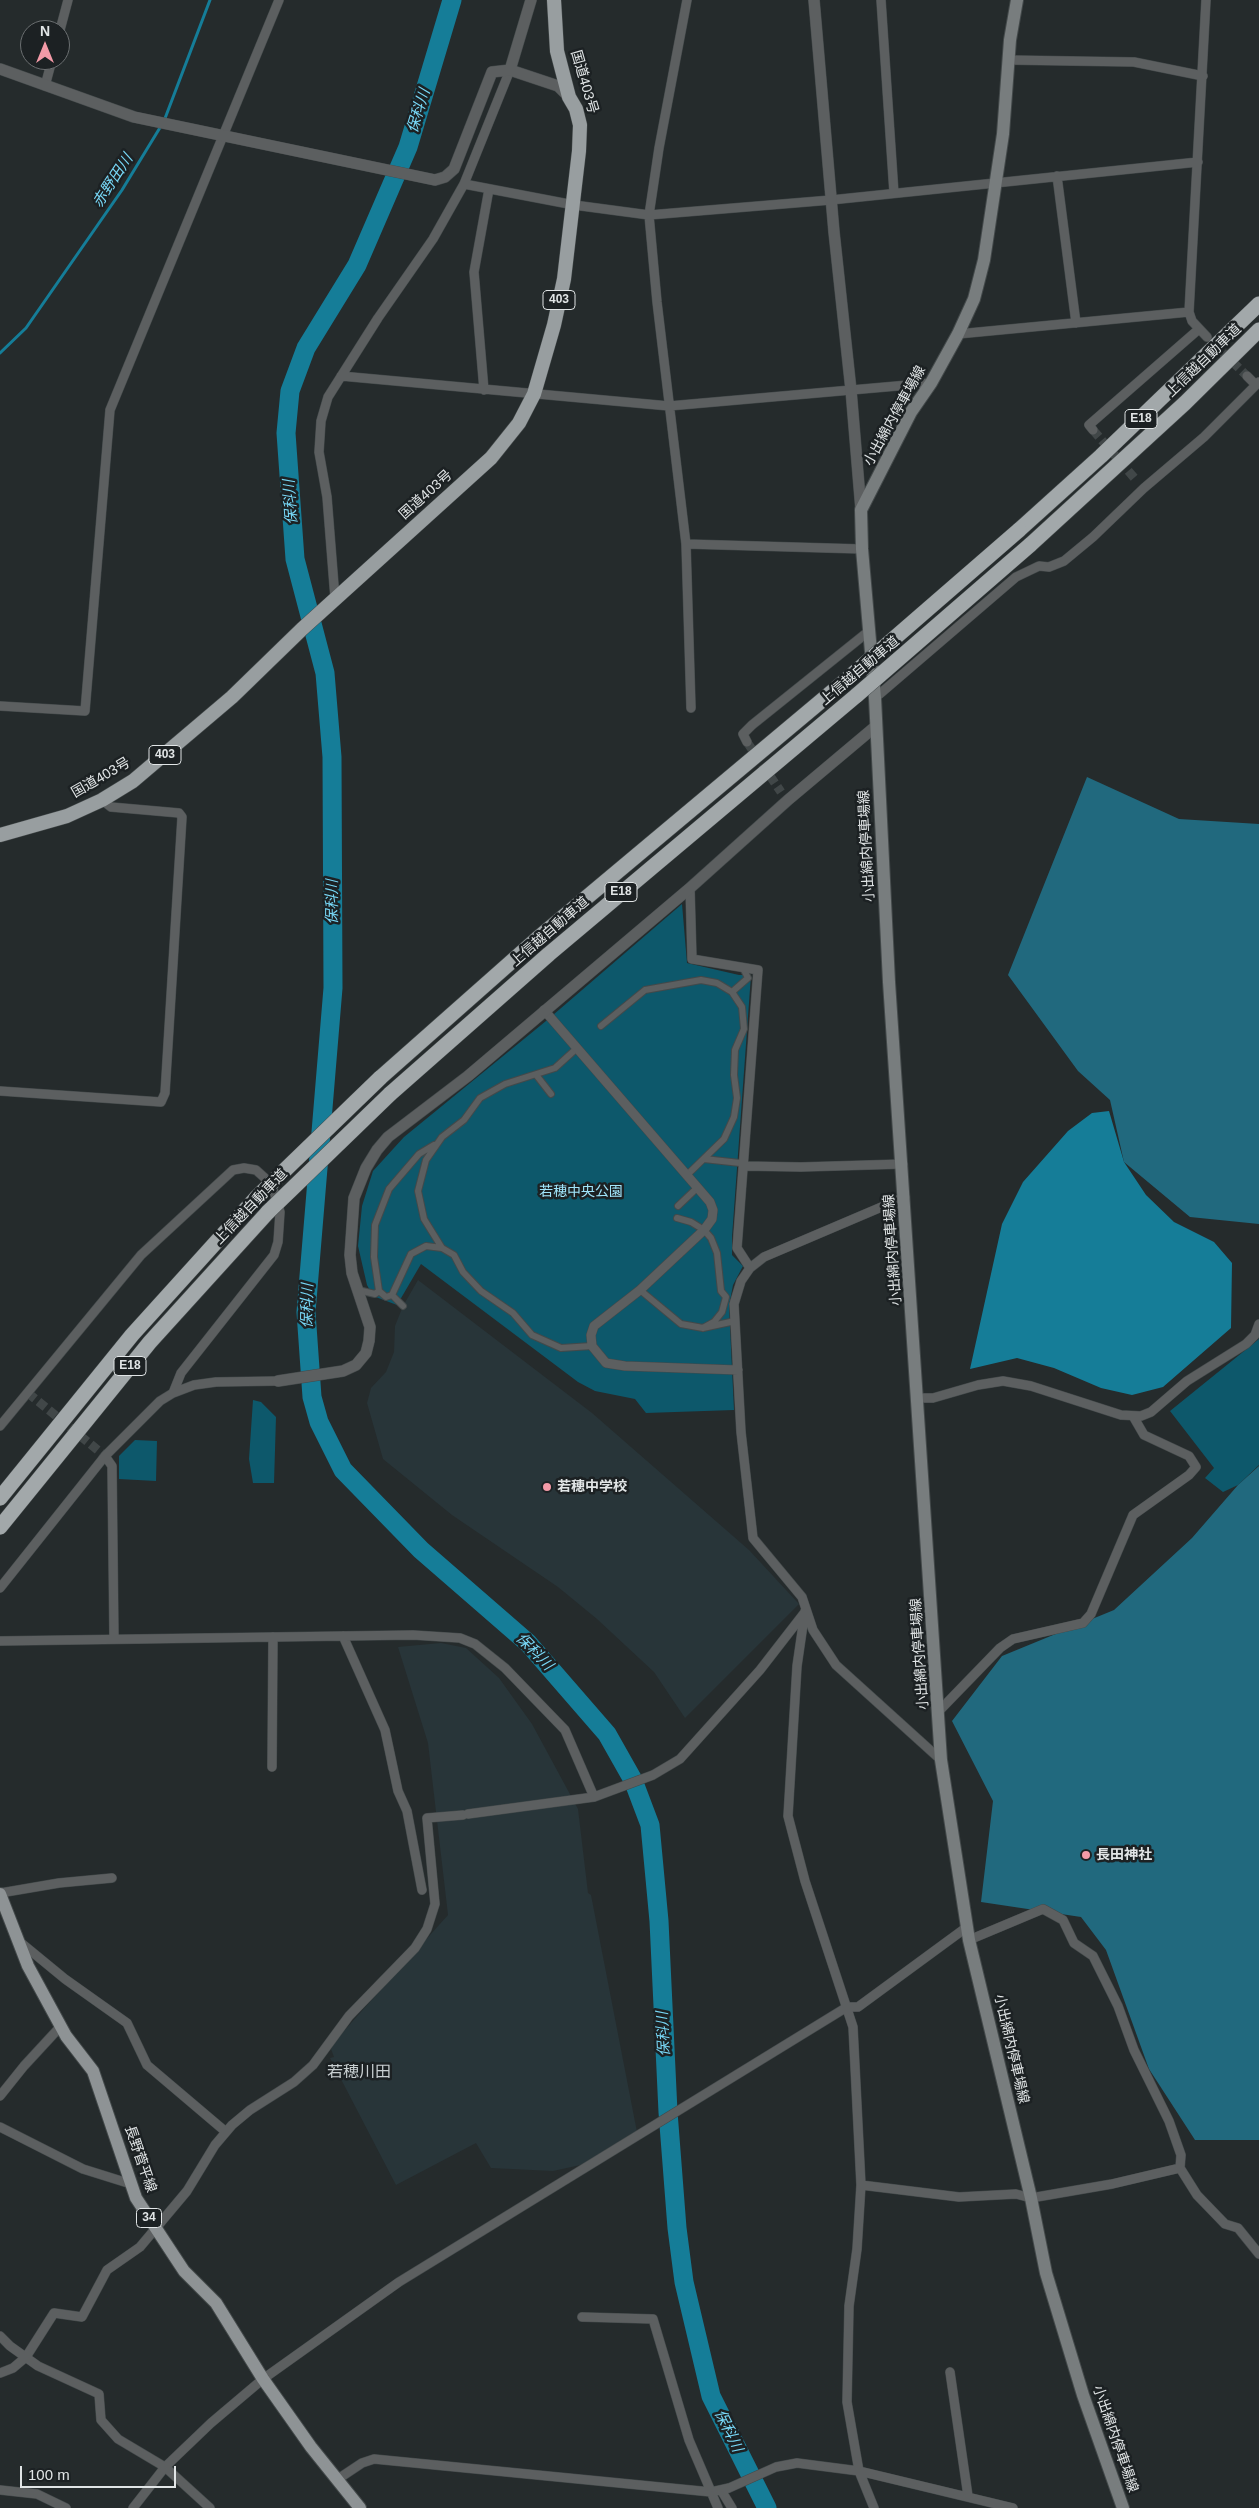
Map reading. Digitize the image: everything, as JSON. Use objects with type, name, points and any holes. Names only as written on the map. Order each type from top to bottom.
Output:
[{"type":"highway","name":"国道403号","points":[[0,835],[67,816],[102,800],[133,781],[178,745],[232,697],[334,599],[491,458],[519,423],[534,394],[554,324],[564,280],[574,205],[580,125],[576,109],[569,97],[557,51],[554,0]]},
{"type":"highway","name":"上信越自動車道","points":[[0,1498],[132,1335],[256,1198],[380,1078],[530,946],[846,681],[1019,530],[1136,423],[1259,304]]},
{"type":"highway","name":"上信越自動車道","points":[[0,1527],[150,1342],[268,1212],[390,1094],[570,935],[857,695],[1030,545],[1171,416],[1259,330]]},
{"type":"main road","name":"小出綿内停車場線","points":[[1017,0],[1009,60],[1004,134],[984,260],[974,299],[932,383],[911,412],[861,510],[862,549],[875,698],[889,982],[903,1164],[941,1760],[969,1940],[1031,2198],[1049,2282],[1083,2395],[1123,2508]]},
{"type":"main road","name":"長野菅平線","points":[[1,1897],[28,1966],[60,2027],[93,2071],[136,2198],[184,2271],[216,2303],[264,2379],[311,2446],[360,2508]]},
{"type":"street","points":[[63,20],[68,0]]},
{"type":"street","points":[[0,706],[85,711],[110,410],[279,0]]},
{"type":"street","points":[[334,599],[327,497],[319,452],[321,422],[328,397],[340,376],[433,239],[464,184],[510,70],[530,0]]},
{"type":"street","points":[[687,0],[659,148],[649,215],[686,544],[691,708]]},
{"type":"street","points":[[814,0],[861,510]]},
{"type":"street","points":[[881,0],[894,193]]},
{"type":"street","points":[[1206,0],[1189,312],[1199,329],[1208,338]]},
{"type":"street","points":[[1009,60],[1134,62],[1203,76]]},
{"type":"street","points":[[0,69],[134,117],[435,180],[445,177],[454,169],[492,72],[510,70],[558,86],[569,97]]},
{"type":"street","points":[[45,86],[49,70]]},
{"type":"street","points":[[464,184],[574,205],[649,215],[831,200],[1198,162]]},
{"type":"street","points":[[1057,176],[1076,323]]},
{"type":"street","points":[[484,390],[474,272],[489,189]]},
{"type":"street","points":[[958,334],[1189,312]]},
{"type":"street","points":[[1093,430],[1089,425],[1199,329]]},
{"type":"street","points":[[340,376],[669,406],[932,383]]},
{"type":"street","points":[[875,698],[1016,577],[1039,566],[1049,567],[1064,561],[1093,537],[1140,485],[1204,437],[1257,383],[1247,376]]},
{"type":"street","points":[[686,544],[862,549]]},
{"type":"street","points":[[747,742],[743,734],[752,725],[870,631]]},
{"type":"street","points":[[0,1588],[105,1456],[160,1401],[172,1393],[216,1382],[278,1381],[343,1371],[356,1365],[366,1353],[370,1327],[352,1273],[350,1255],[354,1198],[377,1150],[388,1138],[468,1076],[690,888],[785,796],[876,726]]},
{"type":"street","points":[[0,1091],[161,1102],[165,1093],[182,817],[179,813],[111,807],[102,800]]},
{"type":"street","points":[[690,888],[692,959],[758,970],[737,1248],[750,1268]]},
{"type":"street","points":[[743,968],[748,978],[757,986]]},
{"type":"street","points":[[732,992],[748,978]]},
{"type":"street","points":[[601,1026],[645,990],[701,980],[717,983],[732,992],[742,1007],[744,1029],[735,1050],[734,1075],[737,1098],[734,1117],[724,1139],[687,1175]]},
{"type":"street","points":[[544,1010],[698,1187],[710,1202],[713,1210],[712,1219],[704,1230],[640,1290],[594,1326],[591,1335],[592,1346],[606,1363],[625,1366],[738,1370]]},
{"type":"street","points":[[442,1248],[424,1219],[418,1191],[426,1160],[442,1137],[464,1120],[480,1098],[505,1084],[537,1076],[555,1068],[576,1049]]},
{"type":"street","points":[[537,1076],[551,1094]]},
{"type":"street","points":[[392,1295],[386,1296],[379,1291],[374,1257],[375,1225],[389,1189],[419,1154],[438,1143]]},
{"type":"street","points":[[704,1159],[742,1164],[801,1167],[903,1164]]},
{"type":"street","points":[[0,1426],[141,1255],[233,1170],[244,1168],[256,1170],[266,1178],[274,1192],[280,1212],[278,1242],[274,1255],[181,1373],[172,1393]]},
{"type":"street","points":[[678,1206],[698,1187]]},
{"type":"street","points":[[905,1197],[784,1247],[750,1268],[741,1281],[734,1304],[743,1460],[753,1538],[802,1597],[805,1611],[826,1653],[836,1665],[941,1760]]},
{"type":"street","points":[[677,1218],[691,1222],[704,1230],[711,1238],[717,1253],[721,1291],[726,1297],[722,1312],[714,1322],[703,1328]]},
{"type":"street","points":[[392,1295],[411,1254],[426,1246],[442,1248],[454,1255],[463,1272],[481,1291],[513,1313],[532,1335],[561,1348],[592,1346]]},
{"type":"street","points":[[358,1290],[375,1294],[379,1291]]},
{"type":"street","points":[[640,1290],[681,1324],[703,1328],[735,1321]]},
{"type":"street","points":[[392,1295],[403,1306]]},
{"type":"street","points":[[918,1398],[934,1398],[978,1385],[1003,1381],[1031,1386],[1122,1415],[1141,1416],[1151,1412],[1187,1381],[1246,1344],[1255,1335],[1259,1324]]},
{"type":"street","points":[[938,1712],[1000,1648],[1014,1639],[1083,1623],[1092,1614],[1133,1515],[1189,1475],[1196,1467],[1189,1456],[1144,1435],[1133,1416]]},
{"type":"street","points":[[105,1456],[112,1466],[114,1639]]},
{"type":"street","points":[[0,2372],[13,2368],[26,2357],[54,2313],[82,2317],[108,2270],[140,2247],[187,2191],[226,2132],[250,2110],[294,2082],[313,2065],[349,2016],[415,1948],[427,1929],[435,1904],[427,1818],[594,1796],[653,1775],[680,1760],[705,1734],[760,1670],[805,1611]]},
{"type":"street","points":[[805,1611],[797,1666],[788,1816],[805,1881],[853,2027],[861,2186],[857,2249],[849,2306],[847,2402],[859,2470],[874,2508]]},
{"type":"street","points":[[0,1641],[343,1636],[432,1636],[460,1638],[475,1644],[528,1690],[565,1730],[594,1796]]},
{"type":"street","points":[[343,1636],[385,1730],[398,1791],[407,1811],[422,1890]]},
{"type":"street","points":[[272,1767],[274,1637]]},
{"type":"street","points":[[1,1897],[59,1883],[112,1878]]},
{"type":"street","points":[[969,1940],[1043,1909],[1063,1920],[1074,1943],[1093,1956],[1118,2006],[1134,2050],[1169,2121],[1181,2155],[1180,2168],[1197,2194],[1225,2224],[1238,2228],[1259,2254]]},
{"type":"street","points":[[133,2508],[165,2467],[211,2423],[264,2379],[399,2282],[681,2107],[847,2007],[858,2007],[967,1927]]},
{"type":"street","points":[[18,1940],[64,1979],[127,2023],[147,2065],[226,2132]]},
{"type":"street","points":[[0,2096],[24,2066],[60,2027]]},
{"type":"street","points":[[0,2127],[83,2169],[131,2184]]},
{"type":"street","points":[[861,2186],[959,2197],[1016,2194],[1031,2198],[1112,2184],[1180,2168]]},
{"type":"street","points":[[582,2317],[653,2320],[689,2440],[732,2508]]},
{"type":"street","points":[[0,2336],[38,2366],[99,2394],[101,2420],[118,2439],[165,2467],[210,2508]]},
{"type":"street","points":[[950,2372],[968,2496]]},
{"type":"street","points":[[338,2479],[362,2463],[374,2459],[720,2490],[776,2467],[797,2462],[859,2470],[1013,2508]]},
{"type":"street","points":[[0,2490],[37,2494],[66,2508]]},
{"type":"street","points":[[718,2508],[720,2490]]},
{"type":"shaded area","points":[[1087,777],[1179,819],[1259,824],[1259,1224],[1190,1217],[1124,1162],[1110,1100],[1078,1071],[1008,975]]},
{"type":"shaded area","points":[[1109,1111],[1124,1162],[1146,1195],[1174,1222],[1214,1242],[1232,1263],[1231,1328],[1163,1387],[1132,1395],[1101,1388],[1054,1368],[1017,1358],[970,1369],[1002,1224],[1023,1182],[1068,1131],[1092,1113]]},
{"type":"shaded area","name":"若穂中学校","points":[[418,1280],[592,1413],[749,1550],[799,1604],[685,1718],[654,1672],[597,1619],[558,1587],[452,1515],[383,1459],[367,1403],[371,1388],[386,1372],[394,1352],[395,1326],[403,1306]]},
{"type":"shaded area","points":[[1259,1466],[1259,2140],[1195,2140],[1149,2069],[1106,1950],[1081,1917],[981,1902],[993,1801],[952,1721],[1002,1656],[1114,1610],[1192,1538],[1238,1485]]},
{"type":"shaded area","points":[[441,1643],[466,1648],[499,1678],[532,1724],[578,1809],[588,1893],[591,1895],[637,2132],[594,2162],[553,2171],[491,2168],[476,2143],[396,2185],[330,2058],[334,2057],[331,2049],[334,2042],[448,1915],[428,1743],[398,1647]]},
{"type":"green space","name":"若穂中央公園","points":[[682,904],[687,963],[739,975],[751,975],[732,1237],[732,1255],[743,1266],[733,1285],[729,1306],[734,1410],[646,1413],[635,1399],[595,1391],[578,1382],[421,1264],[397,1305],[373,1296],[367,1285],[358,1246],[362,1206],[373,1171],[404,1137],[546,1021]]},
{"type":"green space","points":[[1259,1339],[1259,1465],[1238,1485],[1223,1492],[1205,1478],[1214,1468],[1170,1411]]},
{"type":"green space","points":[[253,1400],[261,1402],[276,1417],[274,1483],[253,1483],[249,1459]]},
{"type":"green space","points":[[135,1440],[157,1441],[156,1481],[119,1479],[119,1456]]},
{"type":"waterway","name":"赤野田川","points":[[164,121],[210,0]]},
{"type":"waterway","name":"保科川","points":[[452,0],[408,147],[357,265],[306,348],[290,391],[286,433],[295,559],[325,673],[332,757],[333,988],[306,1312],[312,1397],[319,1422],[343,1470],[421,1550],[528,1643],[607,1734],[633,1780],[650,1825],[659,1921],[668,2112],[677,2228],[684,2282],[711,2396],[767,2508]]},
{"type":"waterway","name":"赤野田川","points":[[0,353],[26,328],[122,190],[161,126]]},
{"type":"tunnel","points":[[1213,343],[1247,376]]},
{"type":"tunnel","points":[[1093,430],[1137,481]]},
{"type":"tunnel","points":[[747,742],[781,792]]},
{"type":"tunnel","points":[[28,1393],[105,1456]]},
{"type":"place","name":"若穂中学校","points":[[547,1487]]},
{"type":"place","name":"長田神社","points":[[1086,1855]]},
{"type":"district","name":"若穂川田","points":[[359,2073]]}]
